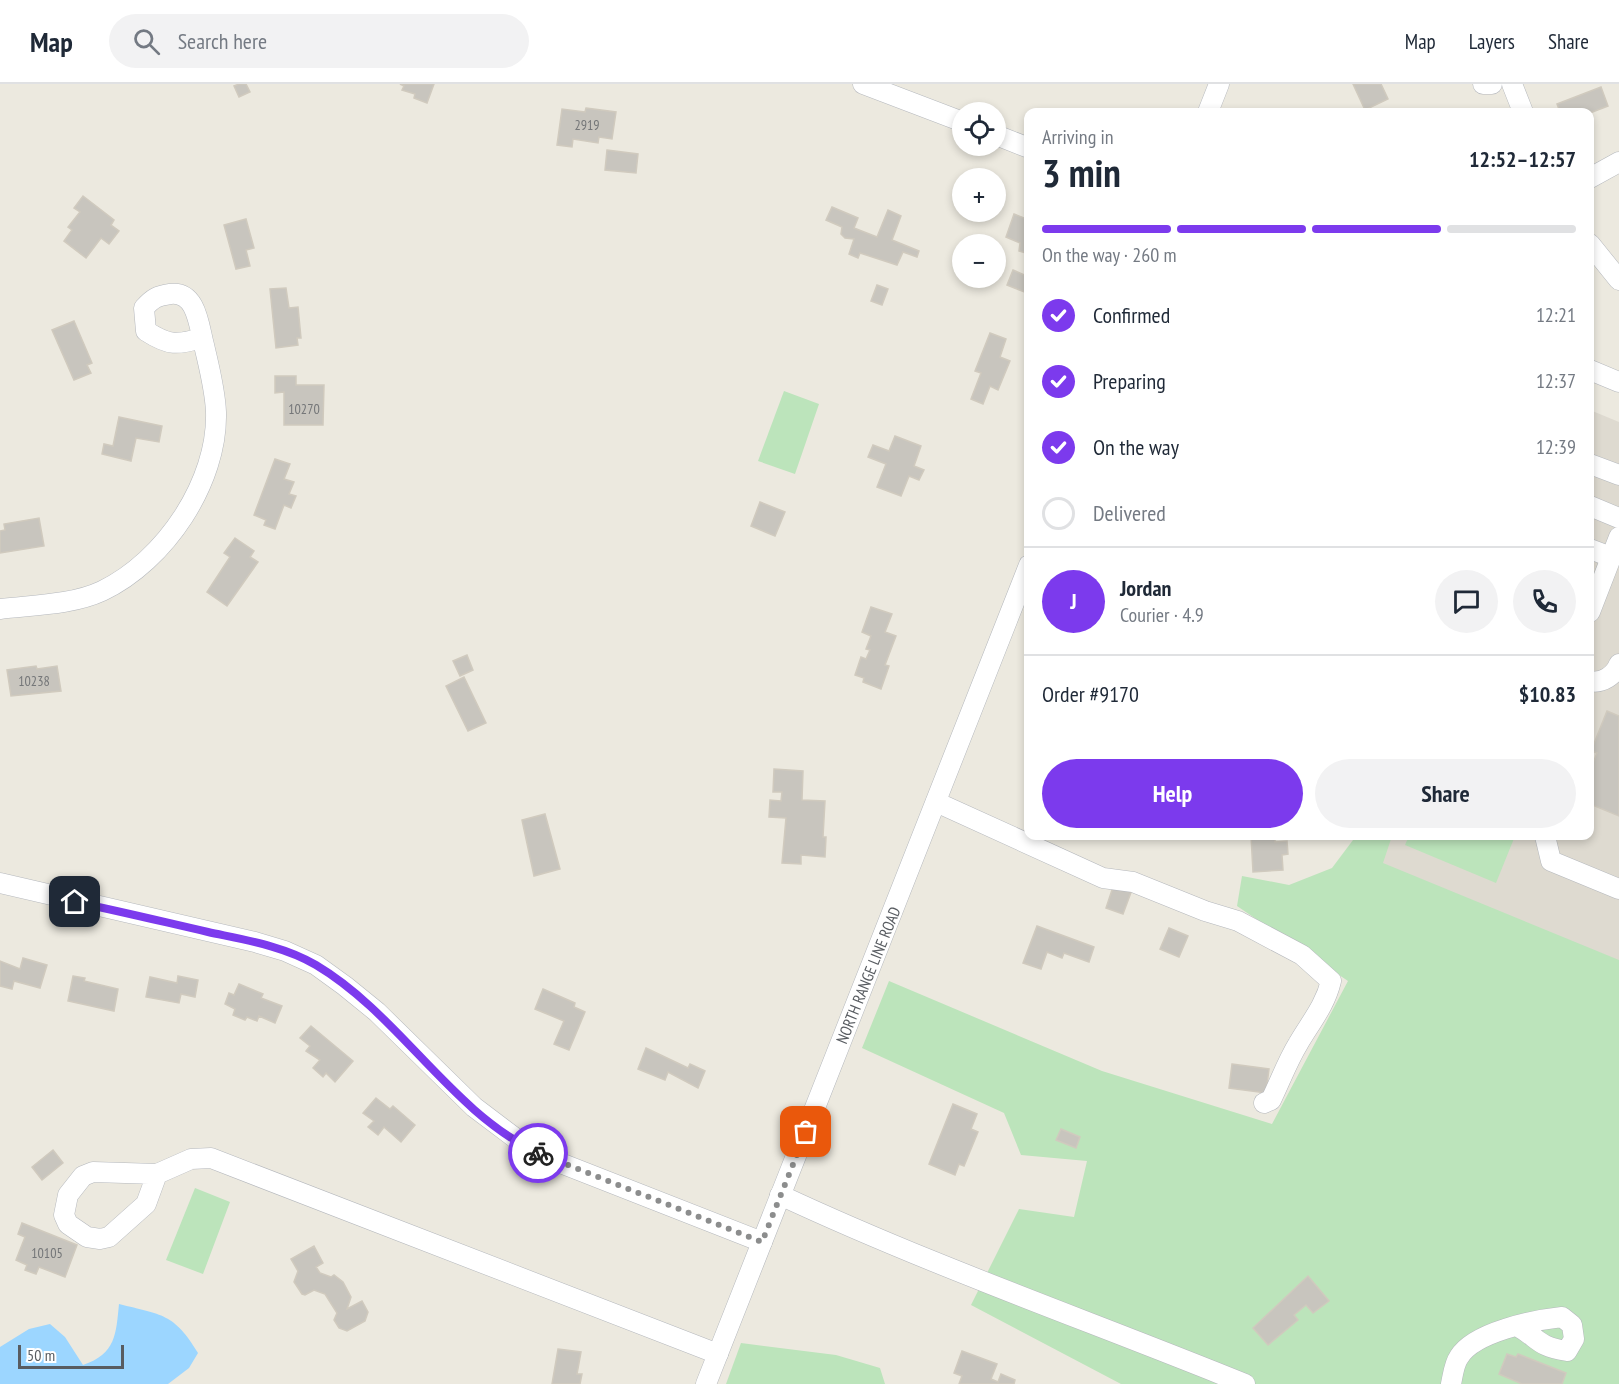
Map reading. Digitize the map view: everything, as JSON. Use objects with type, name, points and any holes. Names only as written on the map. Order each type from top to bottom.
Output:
[{"type":"street","points":[[863,84],[952,118]]},
{"type":"street","points":[[1210,108],[1219,84]]},
{"type":"street","points":[[1483,84],[1492,84]]},
{"type":"street","points":[[1512,84],[1521,108]]},
{"type":"street","points":[[1006,139],[1024,146]]},
{"type":"street","points":[[1594,176],[1619,162]]},
{"type":"street","points":[[1594,248],[1616,270]]},
{"type":"street","points":[[0,609],[58,603],[102,591],[135,571],[166,542],[187,514],[204,474],[212,443],[216,413],[211,373],[202,338]]},
{"type":"street","points":[[1594,372],[1619,382]]},
{"type":"street","points":[[1594,466],[1619,475]]},
{"type":"street","points":[[1594,508],[1619,518]]},
{"type":"street","points":[[1594,597],[1619,537]]},
{"type":"street","points":[[1594,551],[1611,557]]},
{"type":"street","name":"NORTH RANGE LINE ROAD","points":[[706,1384],[936,802],[1024,592]]},
{"type":"street","points":[[1594,682],[1609,677],[1619,664]]},
{"type":"street","points":[[936,802],[1103,878],[1133,882],[1205,911],[1239,921],[1302,955],[1330,981],[1328,994],[1315,1020],[1298,1044],[1271,1100],[1264,1103]]},
{"type":"street","points":[[1546,840],[1551,861],[1619,890]]},
{"type":"street","points":[[4,885],[255,942],[285,951],[316,965],[377,1012],[474,1107],[527,1147],[563,1164],[762,1242]]},
{"type":"street","points":[[157,1174],[146,1204],[109,1237],[100,1239],[87,1237],[68,1224],[64,1215],[68,1196],[83,1176],[93,1172],[157,1174],[191,1159],[211,1158],[718,1354]]},
{"type":"street","points":[[780,1196],[937,1265],[1021,1295],[1245,1384]]},
{"type":"street","points":[[1451,1384],[1458,1358],[1465,1349],[1505,1326],[1517,1326]]},
{"type":"shaded area","points":[[1594,412],[1619,422],[1619,1085],[1332,971],[1383,840],[1594,840]]},
{"type":"green space","points":[[784,391],[819,404],[795,474],[758,461]]},
{"type":"green space","points":[[1353,840],[1391,840],[1383,863],[1619,960],[1619,1384],[1121,1384],[971,1305],[1019,1209],[1074,1217],[1087,1161],[1021,1155],[1004,1113],[862,1048],[889,981],[1102,1071],[1272,1124],[1348,981],[1237,906],[1242,876],[1289,885],[1332,868]]},
{"type":"green space","points":[[1407,840],[1513,840],[1496,883],[1405,845]]},
{"type":"green space","points":[[195,1188],[230,1202],[203,1274],[166,1260]]},
{"type":"green space","points":[[741,1343],[836,1355],[880,1368],[885,1384],[726,1384]]},
{"type":"water","points":[[119,1304],[157,1314],[182,1330],[198,1353],[189,1368],[168,1384],[0,1384],[0,1347],[29,1329],[50,1324],[65,1337],[83,1365],[102,1355],[108,1349],[115,1334]]},
{"type":"building","points":[[246,84],[250,92],[239,97],[234,86]]},
{"type":"building","points":[[400,84],[434,84],[427,103],[414,98],[415,94],[402,90],[404,86]]},
{"type":"building","points":[[1353,84],[1381,84],[1388,99],[1364,108]]},
{"type":"building","points":[[1601,87],[1608,106],[1594,111],[1594,108],[1558,108],[1557,104]]},
{"type":"building","points":[[586,108],[616,112],[612,139],[599,137],[598,143],[573,139],[572,147],[557,145],[562,109],[585,112]]},
{"type":"building","points":[[607,150],[638,154],[636,173],[605,170]]},
{"type":"building","points":[[83,196],[114,220],[111,225],[119,231],[109,244],[101,238],[86,258],[64,241],[72,230],[68,227],[80,212],[74,208]]},
{"type":"building","points":[[832,207],[858,218],[854,228],[877,237],[888,210],[901,216],[892,240],[919,251],[917,257],[903,252],[897,265],[860,253],[858,258],[849,254],[854,239],[845,238],[841,234],[842,227],[826,220]]},
{"type":"building","points":[[1014,214],[1024,218],[1024,252],[1019,251],[1020,243],[1006,237]]},
{"type":"building","points":[[246,219],[254,248],[246,250],[250,266],[236,269],[224,225]]},
{"type":"building","points":[[1013,270],[1024,275],[1024,292],[1007,285]]},
{"type":"building","points":[[877,285],[888,289],[882,305],[871,301]]},
{"type":"building","points":[[286,288],[289,308],[298,307],[301,338],[297,338],[298,345],[276,348],[270,289]]},
{"type":"building","points":[[74,321],[92,363],[87,365],[91,373],[74,380],[52,330]]},
{"type":"building","points":[[990,333],[1006,339],[1000,357],[1010,361],[998,390],[990,386],[983,404],[971,399],[981,373],[975,371]]},
{"type":"building","points":[[275,376],[296,376],[296,385],[324,385],[323,425],[284,425],[284,392],[275,393]]},
{"type":"building","points":[[119,417],[162,426],[159,442],[136,438],[131,461],[102,454],[104,444],[113,446]]},
{"type":"building","points":[[895,436],[921,446],[914,466],[924,470],[919,480],[909,476],[901,496],[877,487],[886,464],[868,457],[873,445],[889,451]]},
{"type":"building","points":[[275,459],[290,464],[284,479],[294,482],[289,494],[296,496],[291,508],[284,505],[275,529],[264,525],[266,520],[254,515]]},
{"type":"building","points":[[760,502],[785,512],[775,536],[751,526]]},
{"type":"building","points":[[39,518],[44,546],[0,553],[0,531],[5,530],[4,524]]},
{"type":"building","points":[[235,538],[254,551],[250,557],[258,562],[227,606],[207,592],[230,557],[224,553]]},
{"type":"building","points":[[871,607],[892,614],[885,632],[896,636],[885,665],[889,666],[881,689],[863,682],[864,678],[855,675],[861,657],[866,659],[870,650],[866,649],[871,636],[862,632]]},
{"type":"building","points":[[467,655],[473,670],[460,676],[453,661]]},
{"type":"building","points":[[36,666],[37,669],[57,666],[61,691],[11,696],[7,670]]},
{"type":"building","points":[[464,677],[486,723],[468,731],[446,686]]},
{"type":"building","points":[[1607,711],[1619,716],[1619,816],[1594,806],[1594,760],[1597,753],[1594,752],[1594,744]]},
{"type":"building","points":[[774,769],[803,771],[802,800],[825,801],[823,837],[826,837],[825,857],[801,855],[801,864],[782,863],[786,818],[769,817],[770,800],[781,801],[782,792],[773,792]]},
{"type":"building","points":[[545,814],[560,869],[534,876],[522,820]]},
{"type":"building","points":[[1251,840],[1287,841],[1288,854],[1282,855],[1283,870],[1253,872]]},
{"type":"building","points":[[1123,884],[1133,887],[1123,914],[1106,908],[1113,887],[1121,890]]},
{"type":"building","points":[[1037,926],[1094,947],[1089,962],[1064,953],[1062,958],[1047,952],[1041,969],[1023,963]]},
{"type":"building","points":[[1169,928],[1188,936],[1179,957],[1160,949]]},
{"type":"building","points":[[23,958],[47,965],[40,988],[14,981],[12,989],[0,986],[0,961],[20,969]]},
{"type":"building","points":[[73,976],[118,989],[114,1011],[68,1001]]},
{"type":"building","points":[[178,976],[198,980],[195,997],[181,994],[179,1003],[146,997],[150,977],[177,983]]},
{"type":"building","points":[[239,984],[263,994],[261,998],[282,1006],[275,1023],[259,1016],[257,1021],[247,1017],[245,1020],[233,1015],[235,1009],[225,1004],[229,993],[234,995]]},
{"type":"building","points":[[543,989],[575,1003],[574,1007],[585,1012],[569,1050],[554,1044],[564,1021],[535,1009]]},
{"type":"building","points":[[311,1026],[353,1061],[335,1082],[326,1073],[323,1077],[313,1068],[320,1060],[306,1051],[310,1046],[300,1038]]},
{"type":"building","points":[[646,1048],[688,1068],[690,1064],[705,1071],[698,1088],[668,1072],[665,1080],[638,1069]]},
{"type":"building","points":[[1232,1064],[1269,1069],[1266,1093],[1229,1088]]},
{"type":"building","points":[[376,1098],[390,1109],[393,1106],[415,1125],[401,1142],[384,1127],[378,1135],[368,1127],[374,1121],[363,1113]]},
{"type":"building","points":[[953,1104],[977,1114],[971,1129],[978,1132],[964,1166],[959,1164],[955,1175],[929,1164]]},
{"type":"building","points":[[1061,1129],[1080,1137],[1076,1148],[1056,1140]]},
{"type":"building","points":[[53,1150],[63,1163],[42,1180],[32,1167]]},
{"type":"building","points":[[22,1223],[77,1245],[65,1277],[39,1267],[36,1274],[25,1270],[27,1265],[16,1260],[25,1237],[18,1234]]},
{"type":"building","points":[[314,1246],[323,1263],[316,1267],[320,1273],[331,1277],[334,1275],[343,1282],[351,1297],[347,1309],[362,1301],[368,1312],[365,1321],[347,1331],[339,1328],[334,1320],[337,1313],[325,1294],[314,1290],[305,1295],[302,1294],[294,1282],[298,1271],[291,1259]]},
{"type":"building","points":[[1308,1276],[1329,1301],[1313,1313],[1306,1305],[1294,1315],[1298,1320],[1268,1345],[1253,1328]]},
{"type":"building","points":[[558,1349],[581,1352],[577,1374],[582,1374],[580,1384],[552,1384]]},
{"type":"building","points":[[962,1351],[997,1364],[991,1379],[998,1382],[1001,1374],[1015,1380],[1014,1384],[959,1384],[962,1376],[954,1373]]},
{"type":"building","points":[[1507,1354],[1516,1357],[1518,1354],[1566,1373],[1562,1384],[1522,1384],[1499,1374]]},
{"type":"way so far","points":[[538,1153],[762,1242],[806,1132]]},
{"type":"route","points":[[75,902],[255,942],[285,951],[316,965],[377,1012],[474,1107],[500,1128],[538,1153]]}]
